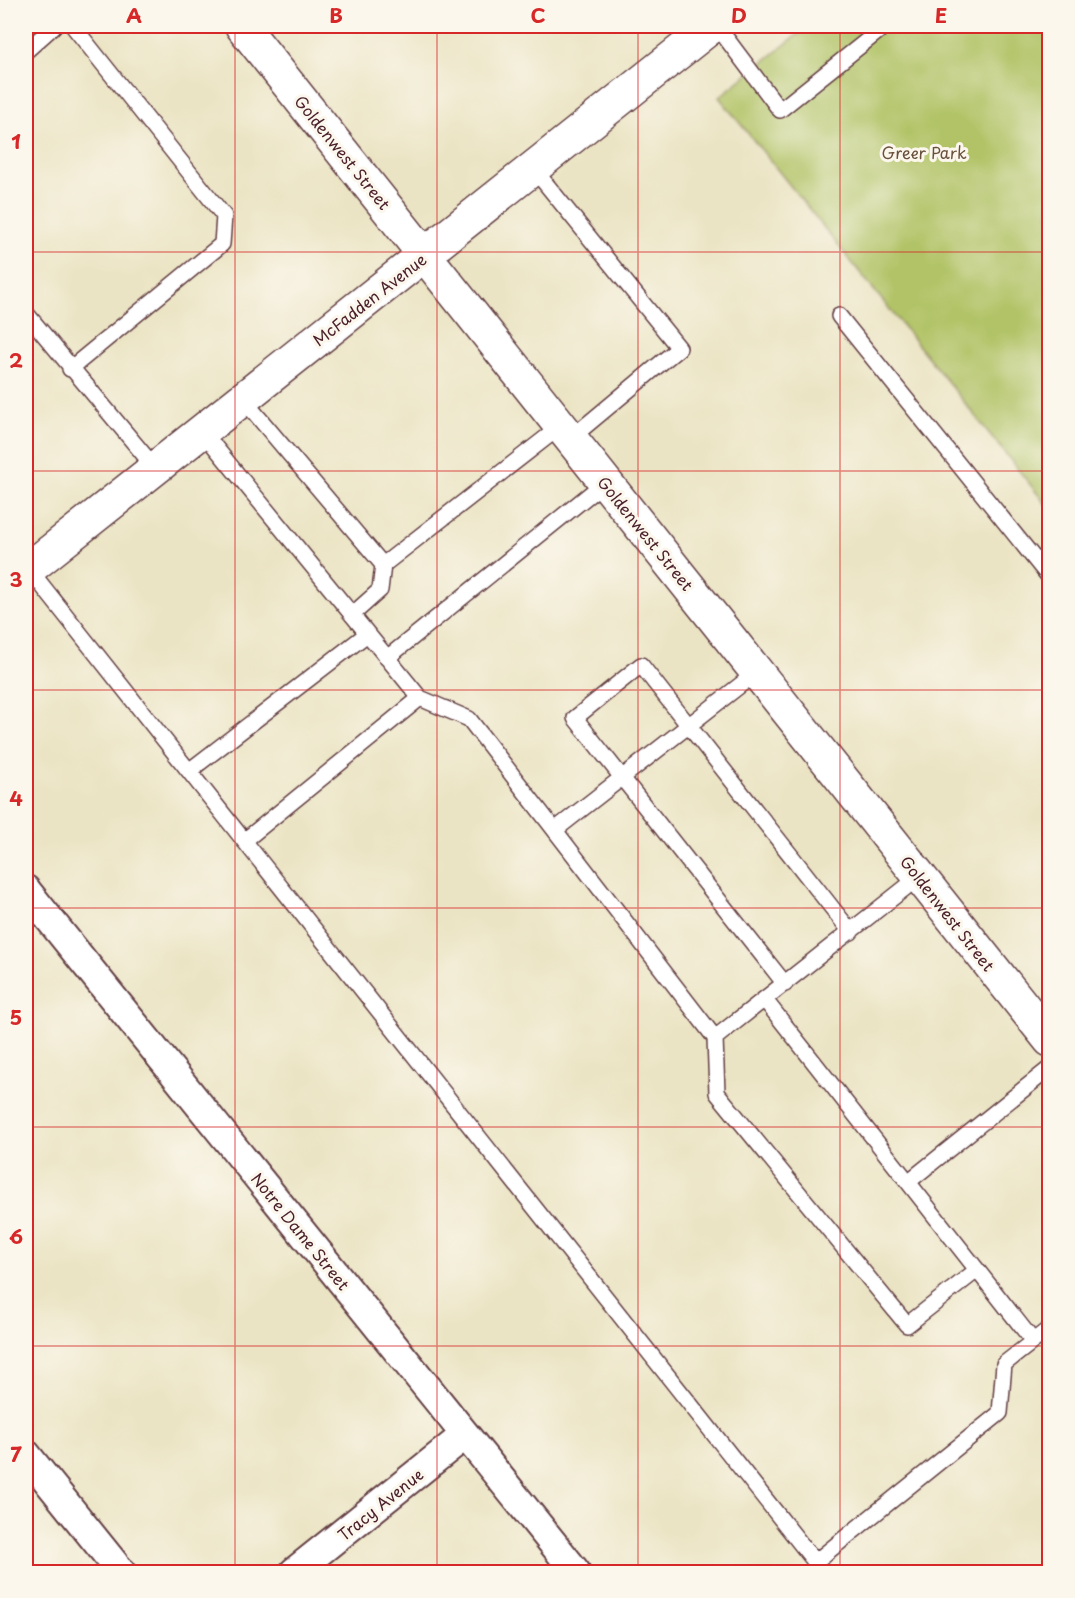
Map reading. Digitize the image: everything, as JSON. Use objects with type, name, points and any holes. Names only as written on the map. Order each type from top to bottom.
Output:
[{"type":"main road","name":"Goldenwest Street","points":[[242,26],[1050,1040]]},
{"type":"main road","name":"McFadden Avenue","points":[[27,570],[712,26]]},
{"type":"street","name":"Notre Dame Street","points":[[26,890],[576,1572]]},
{"type":"street","name":"Tracy Avenue","points":[[294,1572],[465,1435]]},
{"type":"street","points":[[26,1454],[121,1572]]},
{"type":"lane","points":[[26,51],[54,26]]},
{"type":"lane","points":[[70,369],[222,243],[224,216],[74,26]]},
{"type":"lane","points":[[717,26],[780,110],[885,26]]},
{"type":"lane","points":[[383,564],[680,348],[533,168]]},
{"type":"lane","points":[[26,313],[70,369],[155,468]]},
{"type":"lane","points":[[839,316],[1050,578]]},
{"type":"lane","points":[[243,399],[383,564],[380,590],[352,615]]},
{"type":"lane","points":[[201,431],[420,698],[469,720],[715,1038],[717,1093],[907,1325],[977,1270]]},
{"type":"lane","points":[[387,658],[605,482]]},
{"type":"lane","points":[[27,570],[189,771],[819,1567],[1000,1413],[1004,1365],[1044,1336],[977,1270],[765,1000]]},
{"type":"lane","points":[[189,771],[367,634]]},
{"type":"lane","points":[[785,984],[575,718],[641,665],[851,932]]},
{"type":"lane","points":[[555,830],[757,672]]},
{"type":"lane","points":[[244,841],[420,698]]},
{"type":"lane","points":[[715,1038],[919,877]]},
{"type":"lane","points":[[908,1182],[1050,1068]]},
{"type":"green space","name":"Greer Park","points":[[799,26],[1049,26],[1049,508],[719,97],[802,31]]}]
